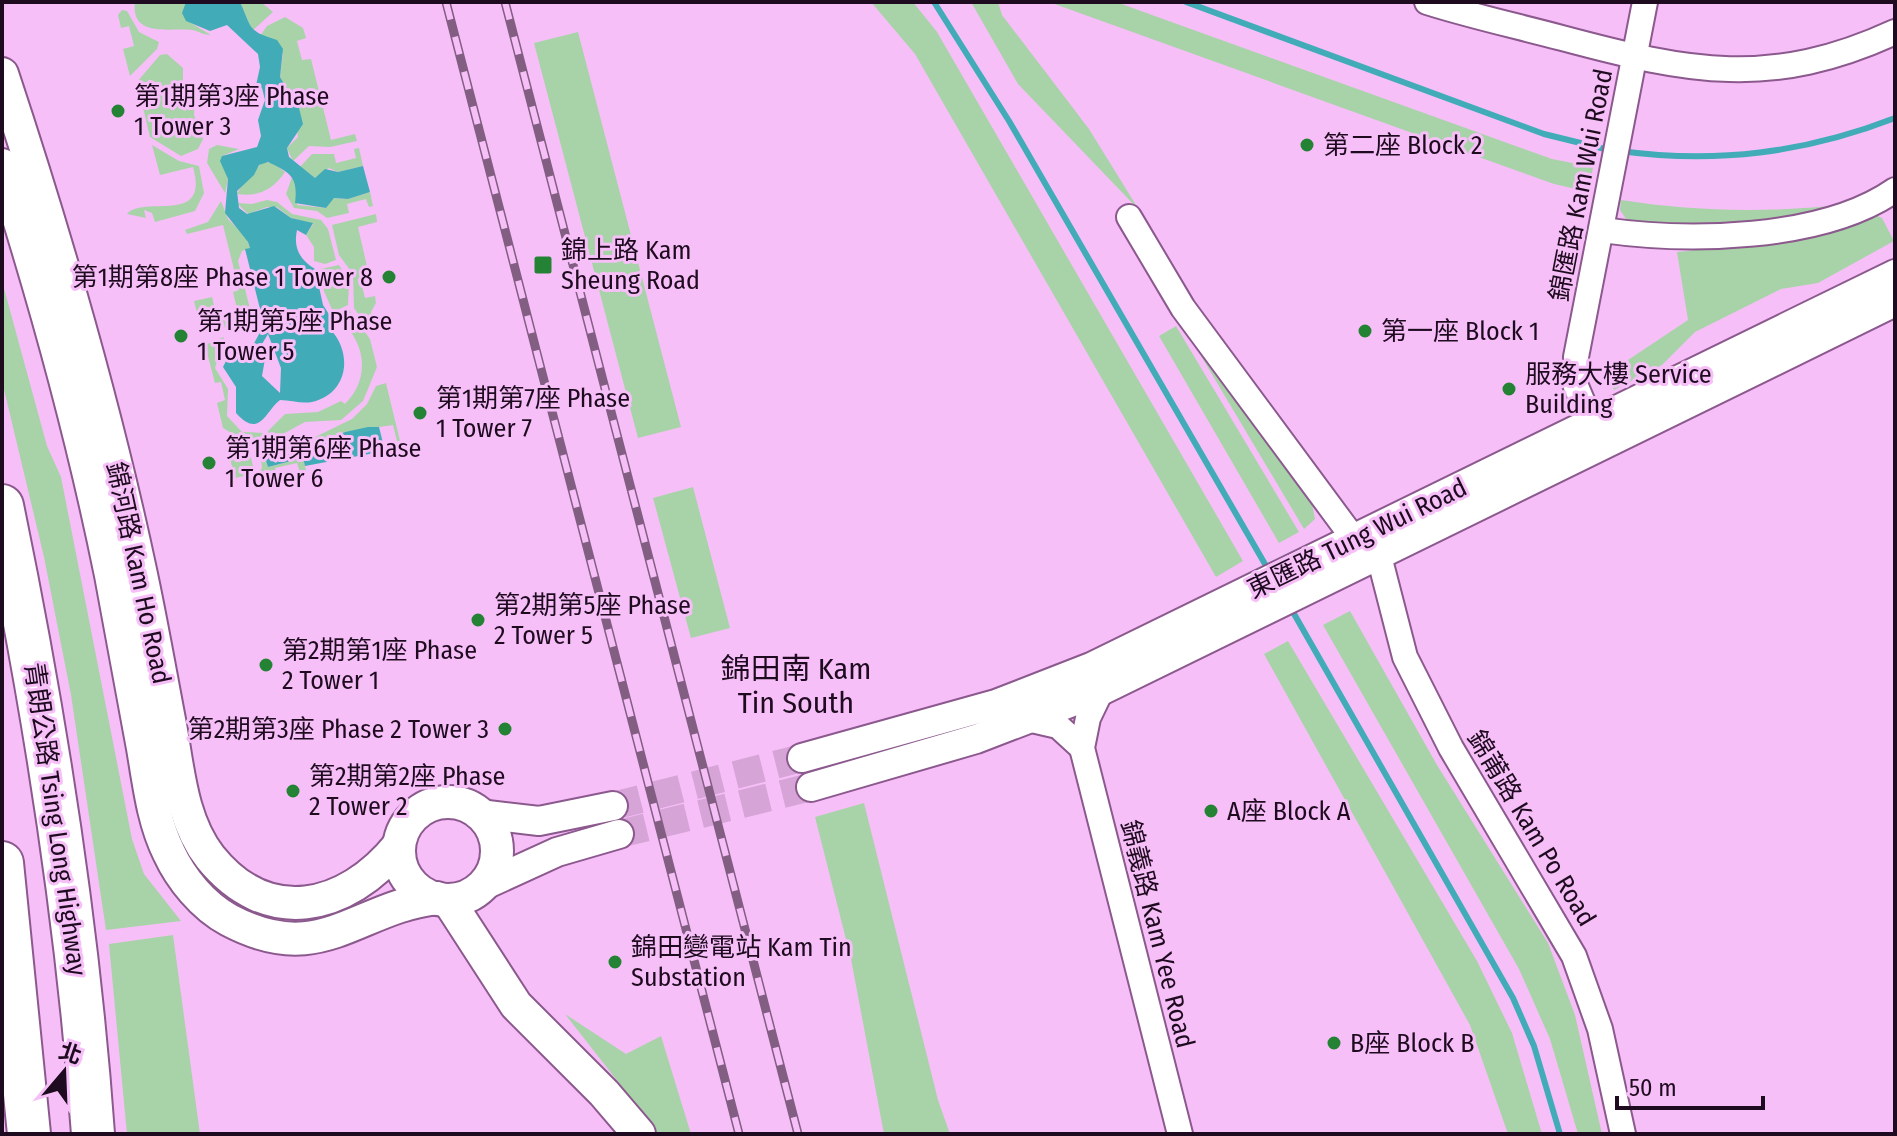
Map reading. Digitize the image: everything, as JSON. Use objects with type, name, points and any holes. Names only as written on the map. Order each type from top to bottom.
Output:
[{"type":"highway","name":"青朗公路 Tsing Long Highway","points":[[2,506],[35,666],[56,796],[87,1041],[93,1134]]},
{"type":"highway","points":[[2,863],[29,1134]]},
{"type":"main road","name":"錦河路 Kam Ho Road","points":[[2,74],[54,235],[113,454],[140,570],[184,799],[199,840],[237,884],[272,900],[302,904],[331,898],[353,887],[378,869],[399,845]]},
{"type":"main road","name":"錦河路 Kam Ho Road","points":[[2,165],[57,352],[110,572],[153,804],[169,853],[182,875],[213,909],[228,920],[287,938],[308,938],[349,929],[413,903],[442,899]]},
{"type":"main road","points":[[487,958],[486,885],[494,868],[495,843],[479,814],[451,803],[426,807],[406,825],[399,845],[402,869],[410,882],[442,899],[533,1026],[604,1093],[639,1134]]},
{"type":"main road","points":[[442,899],[468,896],[486,885]]},
{"type":"street","points":[[1427,2],[1634,57],[1695,68],[1761,70],[1844,53],[1895,32]]},
{"type":"street","name":"錦匯路 Kam Wui Road","points":[[1591,422],[1581,404],[1574,372],[1645,2]]},
{"type":"street","points":[[1602,230],[1650,235],[1745,233],[1839,216],[1869,206],[1895,190]]},
{"type":"street","name":"錦莆路 Kam Po Road","points":[[1129,217],[1183,308],[1366,553],[1405,657],[1451,748],[1574,956],[1600,1029],[1623,1134]]},
{"type":"street","name":"東匯路 Tung Wui Road","points":[[1366,553],[1591,422],[1895,274]]},
{"type":"street","name":"東匯路 Tung Wui Road","points":[[811,787],[1032,720],[1101,691],[1201,629],[1895,302]]},
{"type":"street","name":"東匯路 Tung Wui Road","points":[[802,758],[1029,693],[1127,651],[1201,629]]},
{"type":"street","name":"錦義路 Kam Yee Road","points":[[1101,691],[1088,718],[1082,748],[1180,1134]]},
{"type":"street","points":[[1032,720],[1058,726],[1082,748]]},
{"type":"street","points":[[479,814],[539,821],[613,806]]},
{"type":"street","points":[[486,885],[557,852],[619,834]]},
{"type":"shaded area","points":[[135,2],[186,2],[191,23],[211,35],[146,26],[139,22],[135,14]]},
{"type":"shaded area","points":[[186,2],[240,2],[255,31],[277,40],[283,49],[280,77],[299,108],[303,124],[287,148],[289,157],[315,178],[325,169],[338,172],[363,166],[370,192],[348,199],[334,198],[326,208],[295,203],[292,177],[268,162],[259,165],[254,175],[237,191],[239,208],[247,214],[274,206],[291,218],[313,223],[306,235],[297,230],[297,248],[305,262],[315,269],[323,305],[336,325],[331,330],[338,340],[344,361],[340,382],[324,398],[312,402],[280,400],[257,423],[244,421],[236,413],[236,387],[223,367],[230,353],[252,347],[264,325],[245,249],[250,248],[248,242],[225,213],[228,179],[220,161],[222,156],[257,147],[261,136],[258,120],[265,100],[262,88],[255,90],[260,67],[258,54],[227,25],[210,31],[186,21],[182,13]],"holes":[[[268,334],[281,368],[280,393],[262,376],[265,359],[259,349]]]},
{"type":"shaded area","points":[[240,2],[261,2],[273,12],[252,31]]},
{"type":"shaded area","points":[[871,2],[913,2],[937,32],[1243,561],[1216,577],[915,54]]},
{"type":"shaded area","points":[[971,2],[998,2],[1002,15],[1089,129],[1139,210],[1018,84]]},
{"type":"shaded area","points":[[1049,2],[1116,2],[1552,159],[1593,167],[1589,192],[1554,184]]},
{"type":"shaded area","points":[[122,10],[127,11],[139,32],[159,42],[157,49],[130,76],[123,49],[134,46],[129,26],[121,28],[118,15]]},
{"type":"shaded area","points":[[285,17],[303,28],[306,38],[297,41],[302,60],[311,59],[331,140],[355,134],[357,141],[330,147],[309,146],[293,161],[287,148],[298,137],[294,100],[280,77],[283,54],[272,39],[260,36],[267,26]]},
{"type":"shaded area","points":[[578,32],[681,427],[638,438],[534,43]]},
{"type":"shaded area","points":[[167,54],[183,68],[183,83],[195,98],[194,115],[203,139],[198,149],[181,156],[150,137],[137,82],[160,55]]},
{"type":"shaded area","points":[[152,145],[179,161],[199,166],[204,193],[195,211],[155,222],[152,213],[144,210],[146,218],[127,214],[135,209],[173,206],[192,197],[196,185],[193,167],[160,175]]},
{"type":"shaded area","points":[[217,145],[239,149],[222,156],[228,179],[225,193],[207,163],[209,149]]},
{"type":"shaded area","points":[[359,148],[363,166],[338,172],[329,168],[315,178],[300,167],[312,154],[334,154],[336,163],[356,158],[354,149]]},
{"type":"shaded area","points":[[263,162],[273,163],[285,172],[264,191],[237,194],[249,177]]},
{"type":"shaded area","points":[[292,177],[298,184],[297,205],[326,208],[333,198],[348,199],[370,192],[373,206],[369,207],[366,199],[347,204],[349,213],[327,218],[317,211],[294,208],[286,194]]},
{"type":"shaded area","points":[[267,200],[277,202],[292,214],[321,220],[328,229],[336,260],[325,264],[314,261],[314,247],[306,235],[313,224],[291,218],[277,207],[248,214],[237,203],[252,204]]},
{"type":"shaded area","points":[[1621,200],[1734,210],[1848,204],[1847,207],[1741,226],[1636,222],[1626,219],[1620,210]]},
{"type":"shaded area","points":[[221,201],[228,219],[246,237],[250,248],[242,251],[238,261],[253,321],[225,328],[221,313],[237,309],[233,292],[239,290],[223,225],[187,234],[185,230],[208,222]]},
{"type":"shaded area","points":[[376,214],[377,222],[358,227],[369,275],[360,278],[365,298],[375,296],[376,303],[371,312],[374,325],[367,327],[354,308],[353,274],[339,255],[332,225]]},
{"type":"shaded area","points":[[1873,214],[1882,218],[1894,241],[1818,283],[1781,289],[1695,332],[1662,365],[1614,390],[1607,374],[1688,320],[1677,252],[1757,244]]},
{"type":"shaded area","points":[[339,265],[349,282],[348,305],[333,312],[324,291],[321,269]]},
{"type":"shaded area","points":[[2,281],[47,446],[61,477],[132,839],[144,874],[181,921],[106,930],[71,695],[44,557],[2,381]]},
{"type":"shaded area","points":[[212,297],[220,329],[202,333],[194,301]]},
{"type":"shaded area","points":[[349,310],[370,339],[377,367],[363,401],[341,420],[305,422],[270,441],[268,431],[285,414],[318,412],[341,401],[345,404],[354,393],[362,371],[362,359],[354,336],[337,317]]},
{"type":"shaded area","points":[[1182,324],[1312,504],[1315,519],[1304,529]]},
{"type":"shaded area","points":[[1176,326],[1299,532],[1279,543],[1159,336]]},
{"type":"shaded area","points":[[224,337],[215,368],[228,389],[227,416],[242,432],[265,433],[266,442],[246,442],[223,428],[217,403],[225,400],[221,382],[215,383],[205,345]]},
{"type":"shaded area","points":[[386,383],[400,441],[397,441],[393,425],[345,432],[312,447],[265,454],[268,467],[303,458],[307,474],[301,476],[297,463],[275,468],[278,482],[253,488],[252,481],[262,468],[260,450],[291,439],[311,439],[352,419],[367,404],[376,386]]},
{"type":"shaded area","points":[[379,427],[385,451],[305,466],[303,458],[268,467],[264,454],[312,447],[345,432]]},
{"type":"shaded area","points":[[226,443],[249,450],[253,466],[244,476],[235,478]]},
{"type":"shaded area","points":[[693,487],[730,628],[691,638],[653,498]]},
{"type":"shaded area","points":[[1350,611],[1437,765],[1548,943],[1575,1015],[1602,1134],[1578,1134],[1550,1039],[1519,969],[1323,625]]},
{"type":"shaded area","points":[[1288,641],[1477,961],[1512,1033],[1542,1134],[1508,1134],[1470,1025],[1264,654]]},
{"type":"shaded area","points":[[864,803],[938,1100],[950,1134],[884,1134],[851,959],[815,817]]},
{"type":"shaded area","points":[[173,935],[200,1134],[127,1134],[109,944]]},
{"type":"shaded area","points":[[565,1014],[626,1054],[661,1036],[691,1134],[659,1134]]},
{"type":"waterway","points":[[934,2],[1009,121],[1269,571]]},
{"type":"waterway","points":[[1186,2],[1544,134],[1609,150]]},
{"type":"waterway","points":[[1620,151],[1691,156],[1760,152],[1828,140],[1895,118]]},
{"type":"waterway","points":[[1289,605],[1513,998],[1534,1046],[1560,1134]]},
{"type":"tunnel","points":[[613,806],[802,758]]},
{"type":"tunnel","points":[[619,834],[811,787]]},
{"type":"railway","points":[[446,2],[739,1134]]},
{"type":"railway","points":[[505,2],[798,1134]]},
{"type":"place","name":"第1期第3座 Phase 1 Tower 3","points":[[118,111]]},
{"type":"place","name":"第二座 Block 2","points":[[1307,145]]},
{"type":"place","name":"錦上路 Kam Sheung Road","points":[[543,265]]},
{"type":"place","name":"第1期第8座 Phase 1 Tower 8","points":[[389,277]]},
{"type":"place","name":"第一座 Block 1","points":[[1365,331]]},
{"type":"place","name":"第1期第5座 Phase 1 Tower 5","points":[[181,336]]},
{"type":"place","name":"服務大樓 Service Building","points":[[1509,389]]},
{"type":"place","name":"第1期第7座 Phase 1 Tower 7","points":[[420,413]]},
{"type":"place","name":"第1期第6座 Phase 1 Tower 6","points":[[209,463]]},
{"type":"place","name":"第2期第5座 Phase 2 Tower 5","points":[[478,620]]},
{"type":"place","name":"第2期第1座 Phase 2 Tower 1","points":[[266,665]]},
{"type":"place","name":"第2期第3座 Phase 2 Tower 3","points":[[505,729]]},
{"type":"place","name":"第2期第2座 Phase 2 Tower 2","points":[[293,791]]},
{"type":"place","name":"A座 Block A","points":[[1211,811]]},
{"type":"place","name":"錦田變電站 Kam Tin Substation","points":[[615,962]]},
{"type":"place","name":"B座 Block B","points":[[1334,1043]]},
{"type":"district","name":"錦田南 Kam Tin South","points":[[796,686]]}]
